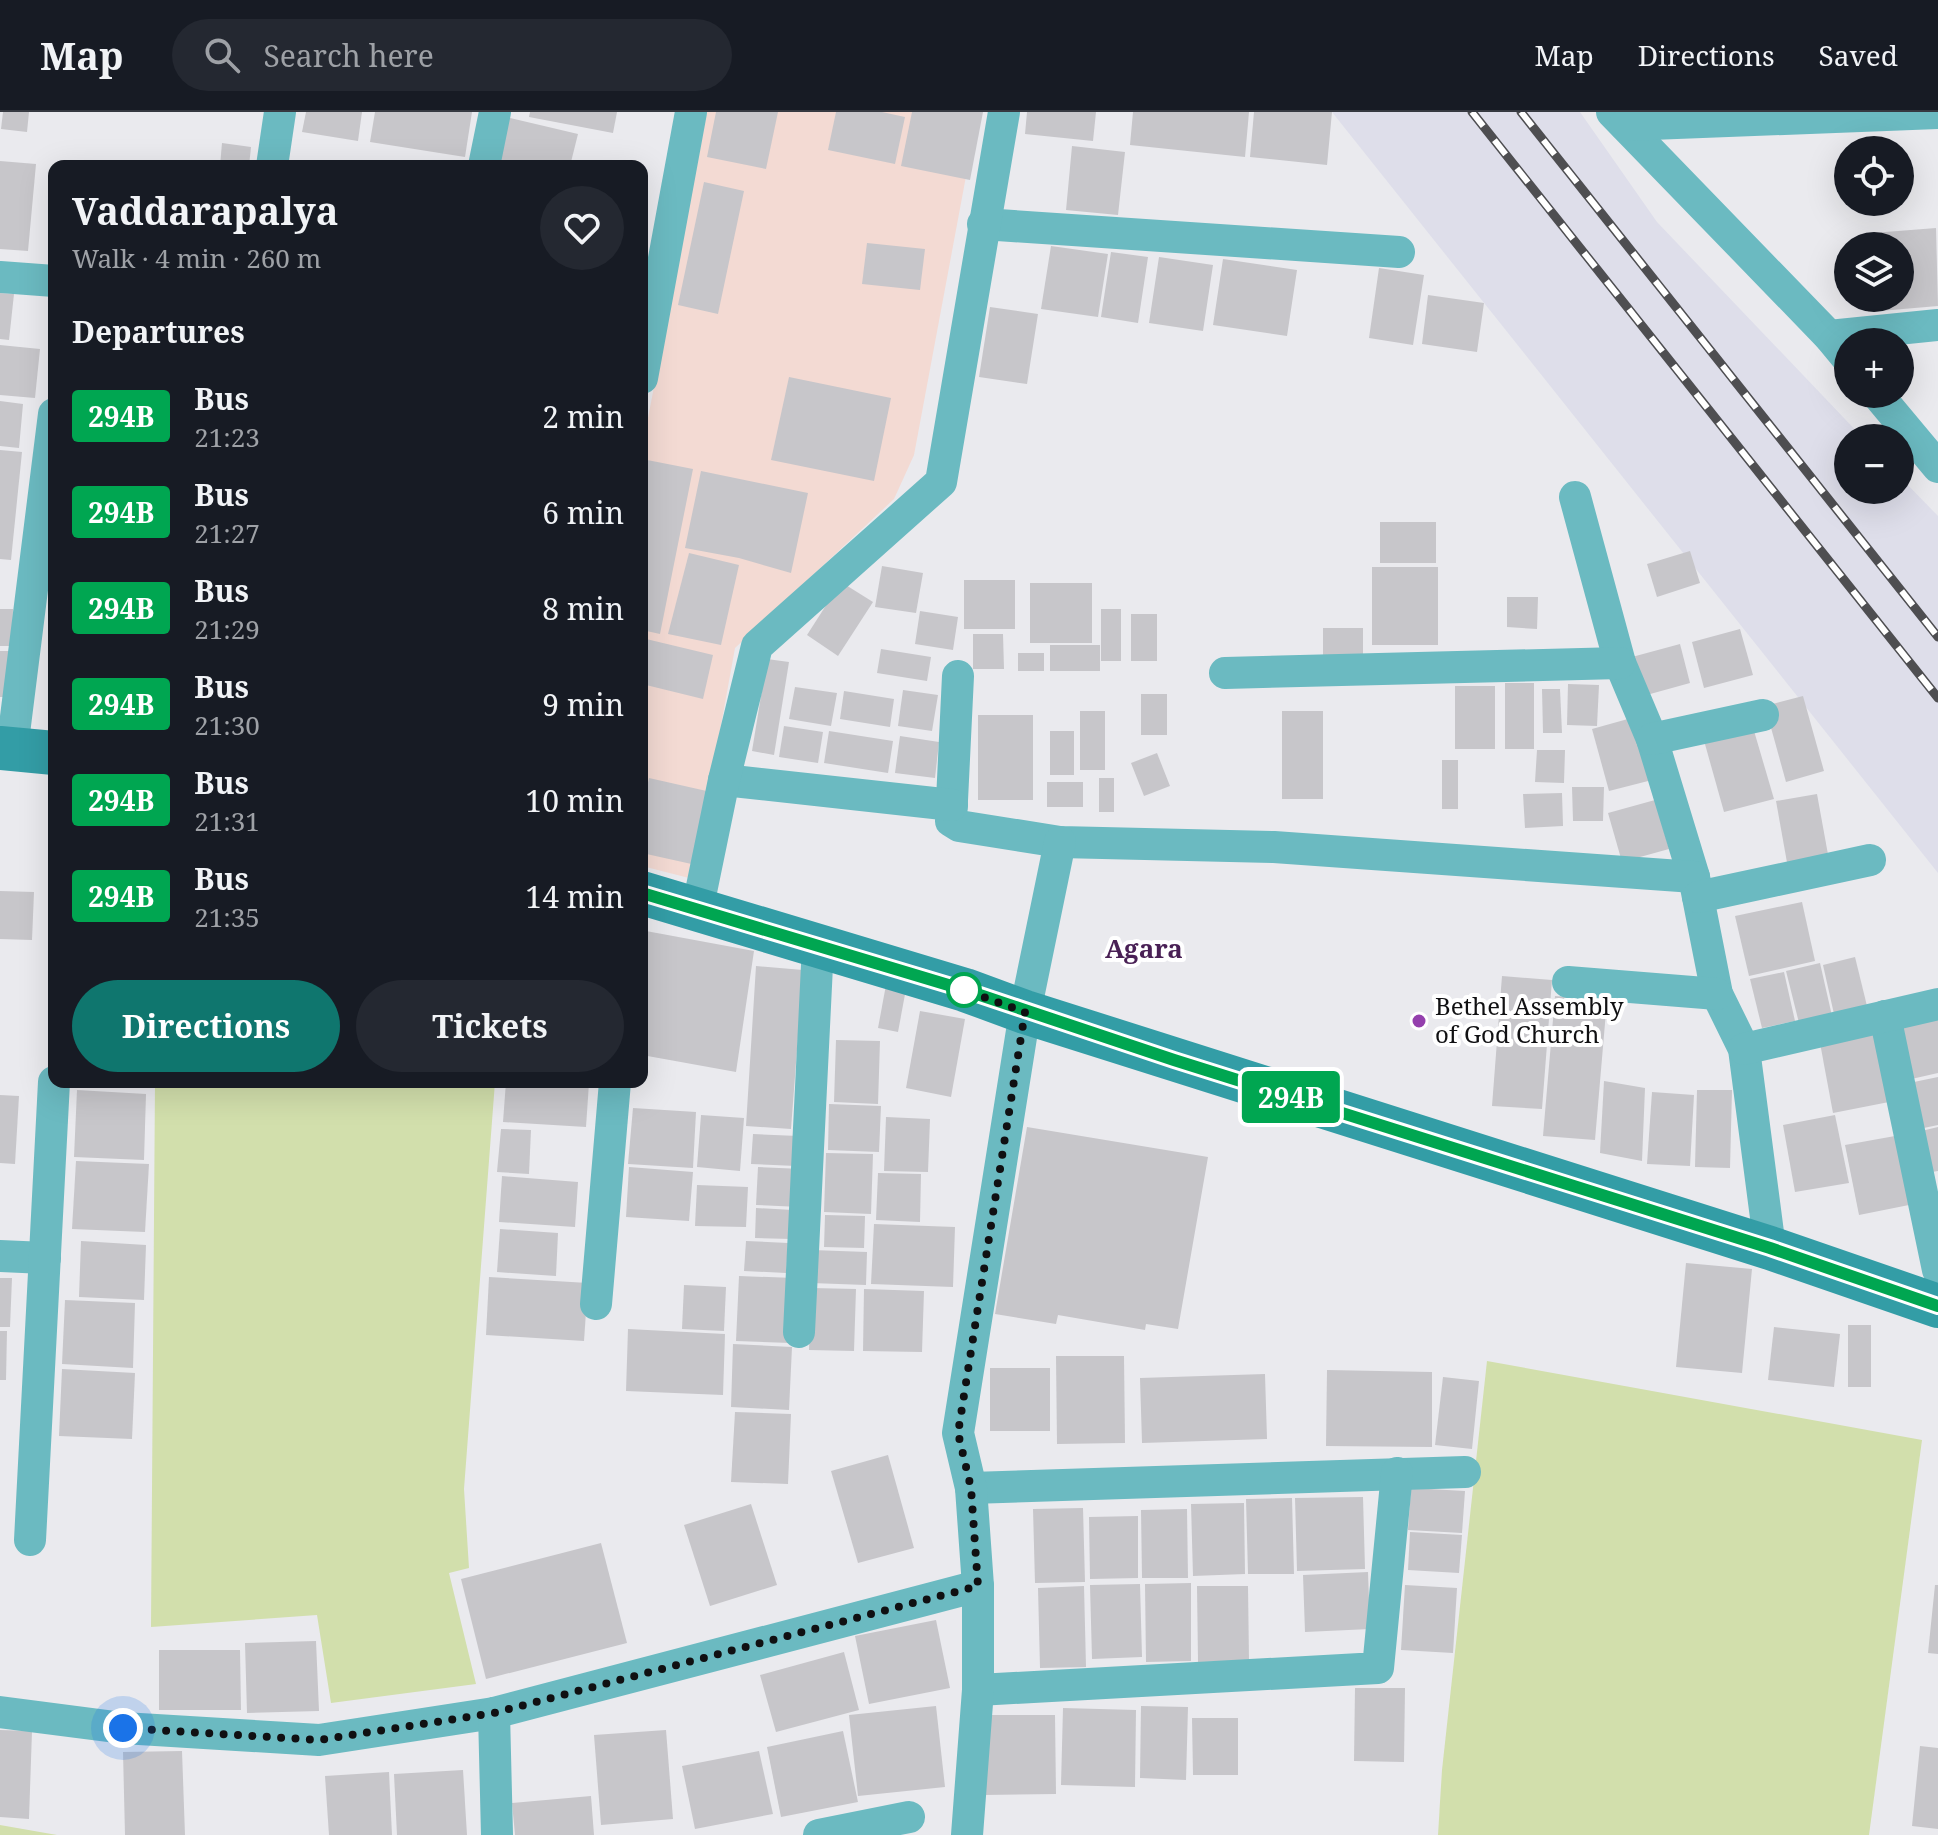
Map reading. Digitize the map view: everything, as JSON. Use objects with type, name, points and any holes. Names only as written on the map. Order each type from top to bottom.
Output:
[{"type":"street","points":[[273,160],[280,112]]},
{"type":"street","points":[[485,160],[495,112]]},
{"type":"street","points":[[648,345],[691,112]]},
{"type":"street","points":[[697,911],[724,780],[757,646],[941,482],[1004,112]]},
{"type":"street","points":[[1619,119],[1938,113]]},
{"type":"street","points":[[1619,119],[1834,342]]},
{"type":"street","points":[[983,224],[1399,252]]},
{"type":"street","points":[[0,277],[48,281]]},
{"type":"street","points":[[1914,330],[1938,325]]},
{"type":"street","points":[[1889,408],[1938,467]]},
{"type":"street","points":[[22,750],[48,477]]},
{"type":"street","points":[[1575,497],[1620,663],[1652,739],[1696,887],[1717,994],[1744,1049],[1770,1248]]},
{"type":"street","points":[[1225,673],[1620,663]]},
{"type":"street","points":[[958,676],[951,821],[959,826],[1060,842],[1274,847],[1696,887],[1870,860]]},
{"type":"street","points":[[1652,739],[1763,715]]},
{"type":"street","points":[[724,780],[952,805]]},
{"type":"street","points":[[967,1835],[978,1690],[978,1586],[971,1488],[958,1433],[1025,1012],[1060,842]]},
{"type":"street","points":[[648,895],[818,945],[1770,1248],[1938,1306]]},
{"type":"street","points":[[799,1332],[818,945]]},
{"type":"street","points":[[1568,982],[1717,994]]},
{"type":"street","points":[[1744,1049],[1938,1004]]},
{"type":"street","points":[[1885,1016],[1938,1270]]},
{"type":"street","points":[[30,1540],[54,1088]]},
{"type":"street","points":[[596,1304],[614,1088]]},
{"type":"street","points":[[0,1256],[45,1258]]},
{"type":"street","points":[[971,1488],[1465,1472]]},
{"type":"street","points":[[978,1690],[1378,1668],[1397,1473]]},
{"type":"street","points":[[0,1712],[123,1728],[319,1740],[494,1713],[978,1586]]},
{"type":"street","points":[[494,1713],[497,1835]]},
{"type":"street","points":[[819,1835],[909,1817]]},
{"type":"shaded area","points":[[707,112],[978,112],[914,455],[894,499],[735,648],[693,879],[648,868],[648,418]]},
{"type":"shaded area","points":[[1332,112],[1580,112],[1657,222],[1850,424],[1834,424],[1834,504],[1914,504],[1914,491],[1938,516],[1938,873]]},
{"type":"green space","points":[[155,1088],[495,1088],[464,1489],[469,1568],[449,1573],[476,1684],[331,1703],[317,1615],[151,1627]]},
{"type":"green space","points":[[1487,1361],[1922,1440],[1869,1835],[1438,1835],[1442,1770]]},
{"type":"green space","points":[[0,1825],[57,1835],[0,1835]]},
{"type":"building","points":[[3,112],[29,112],[27,132],[1,129]]},
{"type":"building","points":[[306,112],[362,112],[358,141],[302,132]]},
{"type":"building","points":[[375,112],[472,112],[465,157],[370,142]]},
{"type":"building","points":[[530,112],[617,112],[613,133],[529,117]]},
{"type":"building","points":[[716,112],[778,112],[766,169],[707,157]]},
{"type":"building","points":[[836,112],[882,112],[905,117],[895,164],[828,150]]},
{"type":"building","points":[[912,112],[983,112],[970,180],[901,166]]},
{"type":"building","points":[[1027,112],[1096,112],[1093,141],[1025,134]]},
{"type":"building","points":[[1133,112],[1249,112],[1245,157],[1130,145]]},
{"type":"building","points":[[1254,112],[1332,112],[1327,165],[1250,157]]},
{"type":"building","points":[[506,117],[578,134],[572,160],[495,160]]},
{"type":"building","points":[[222,143],[251,147],[250,160],[221,160]]},
{"type":"building","points":[[1072,146],[1125,152],[1118,215],[1066,210]]},
{"type":"building","points":[[0,161],[36,164],[28,251],[0,249]]},
{"type":"building","points":[[704,182],[744,191],[718,314],[678,305]]},
{"type":"building","points":[[1936,228],[1938,306],[1914,308],[1914,232],[1885,232]]},
{"type":"building","points":[[867,243],[925,249],[920,290],[862,284]]},
{"type":"building","points":[[1051,246],[1108,254],[1098,317],[1041,309]]},
{"type":"building","points":[[1111,252],[1148,257],[1138,323],[1101,317]]},
{"type":"building","points":[[1159,257],[1213,265],[1203,331],[1149,323]]},
{"type":"building","points":[[1223,259],[1297,270],[1287,336],[1213,325]]},
{"type":"building","points":[[1379,268],[1424,275],[1413,345],[1369,338]]},
{"type":"building","points":[[0,293],[14,294],[9,340],[0,339]]},
{"type":"building","points":[[1428,295],[1484,303],[1477,352],[1422,344]]},
{"type":"building","points":[[990,307],[1038,314],[1027,384],[979,377]]},
{"type":"building","points":[[0,345],[40,349],[35,398],[0,395]]},
{"type":"building","points":[[789,377],[891,398],[874,481],[771,460]]},
{"type":"building","points":[[0,401],[23,404],[19,448],[0,446]]},
{"type":"building","points":[[0,450],[22,452],[11,560],[0,559]]},
{"type":"building","points":[[648,460],[693,469],[660,634],[648,631]]},
{"type":"building","points":[[701,471],[808,493],[791,573],[739,558],[685,548]]},
{"type":"building","points":[[1380,522],[1436,522],[1436,563],[1380,563]]},
{"type":"building","points":[[1690,551],[1700,583],[1657,597],[1647,564]]},
{"type":"building","points":[[689,553],[739,565],[721,645],[668,634]]},
{"type":"building","points":[[882,566],[923,573],[916,613],[875,607]]},
{"type":"building","points":[[1372,567],[1438,567],[1438,645],[1372,645]]},
{"type":"building","points":[[964,580],[1015,580],[1015,629],[964,629]]},
{"type":"building","points":[[841,582],[873,602],[838,656],[807,635]]},
{"type":"building","points":[[1030,583],[1092,583],[1092,643],[1030,643]]},
{"type":"building","points":[[1507,597],[1538,597],[1537,629],[1507,627]]},
{"type":"building","points":[[0,609],[13,609],[12,646],[0,646]]},
{"type":"building","points":[[1101,609],[1121,609],[1121,661],[1101,661]]},
{"type":"building","points":[[920,611],[958,617],[953,650],[915,644]]},
{"type":"building","points":[[1131,614],[1157,614],[1157,661],[1131,661]]},
{"type":"building","points":[[1323,628],[1363,628],[1363,667],[1323,667]]},
{"type":"building","points":[[1740,629],[1753,675],[1704,688],[1692,642]]},
{"type":"building","points":[[973,634],[1003,634],[1004,669],[973,669]]},
{"type":"building","points":[[648,639],[713,655],[703,699],[648,685]]},
{"type":"building","points":[[1680,644],[1690,683],[1643,696],[1632,657]]},
{"type":"building","points":[[1050,645],[1100,645],[1100,671],[1050,671]]},
{"type":"building","points":[[881,649],[931,657],[927,681],[877,673]]},
{"type":"building","points":[[0,651],[9,651],[7,697],[0,697]]},
{"type":"building","points":[[1018,653],[1044,653],[1044,671],[1018,671]]},
{"type":"building","points":[[767,659],[789,662],[774,755],[752,751]]},
{"type":"building","points":[[1505,683],[1534,683],[1534,749],[1505,749]]},
{"type":"building","points":[[1568,684],[1599,685],[1597,726],[1567,725]]},
{"type":"building","points":[[1455,686],[1495,686],[1495,749],[1455,749]]},
{"type":"building","points":[[795,687],[837,693],[831,726],[789,719]]},
{"type":"building","points":[[1542,689],[1560,689],[1562,733],[1543,733]]},
{"type":"building","points":[[903,690],[938,695],[932,731],[898,726]]},
{"type":"building","points":[[844,691],[894,699],[890,727],[840,719]]},
{"type":"building","points":[[1141,694],[1167,694],[1167,735],[1141,735]]},
{"type":"building","points":[[1803,696],[1824,771],[1786,782],[1765,706]]},
{"type":"building","points":[[1080,711],[1105,711],[1105,770],[1080,770]]},
{"type":"building","points":[[1282,711],[1323,711],[1323,799],[1282,799]]},
{"type":"building","points":[[978,715],[1033,715],[1033,800],[978,800]]},
{"type":"building","points":[[1635,717],[1652,780],[1609,791],[1592,729]]},
{"type":"building","points":[[1752,724],[1774,799],[1724,812],[1703,737]]},
{"type":"building","points":[[784,726],[823,732],[818,763],[779,757]]},
{"type":"building","points":[[829,731],[893,741],[888,773],[824,763]]},
{"type":"building","points":[[1050,731],[1074,731],[1074,775],[1050,775]]},
{"type":"building","points":[[900,736],[939,742],[935,778],[895,773]]},
{"type":"building","points":[[1537,750],[1565,750],[1564,783],[1535,782]]},
{"type":"building","points":[[1157,753],[1170,786],[1144,796],[1131,763]]},
{"type":"building","points":[[1442,760],[1458,760],[1458,809],[1442,809]]},
{"type":"building","points":[[649,778],[711,792],[696,865],[648,854]]},
{"type":"building","points":[[1099,778],[1114,778],[1114,812],[1099,812]]},
{"type":"building","points":[[1047,782],[1083,782],[1083,807],[1047,807]]},
{"type":"building","points":[[1572,787],[1604,787],[1603,821],[1573,821]]},
{"type":"building","points":[[1562,793],[1563,826],[1525,828],[1523,794]]},
{"type":"building","points":[[1817,794],[1829,860],[1788,868],[1776,801]]},
{"type":"building","points":[[1655,800],[1669,849],[1622,862],[1608,813]]},
{"type":"building","points":[[0,891],[34,892],[32,940],[0,939]]},
{"type":"building","points":[[1802,902],[1815,961],[1749,976],[1735,916]]},
{"type":"building","points":[[648,931],[754,951],[736,1072],[648,1056]]},
{"type":"building","points":[[1855,957],[1867,1006],[1834,1014],[1823,965]]},
{"type":"building","points":[[1820,963],[1832,1016],[1799,1023],[1786,971]]},
{"type":"building","points":[[756,966],[803,970],[791,1129],[746,1126]]},
{"type":"building","points":[[1784,972],[1795,1021],[1762,1028],[1750,979]]},
{"type":"building","points":[[1502,976],[1552,980],[1542,1109],[1492,1106]]},
{"type":"building","points":[[886,985],[906,989],[898,1032],[878,1028]]},
{"type":"building","points":[[1555,996],[1607,1000],[1595,1140],[1543,1136]]},
{"type":"building","points":[[920,1011],[965,1019],[951,1097],[906,1088]]},
{"type":"building","points":[[1938,1017],[1938,1073],[1907,1080],[1895,1027]]},
{"type":"building","points":[[1876,1032],[1889,1102],[1833,1113],[1820,1043]]},
{"type":"building","points":[[836,1040],[880,1041],[878,1104],[834,1102]]},
{"type":"building","points":[[1938,1077],[1938,1125],[1919,1129],[1909,1083]]},
{"type":"building","points":[[1604,1081],[1645,1088],[1642,1161],[1600,1153]]},
{"type":"building","points":[[506,1088],[589,1088],[586,1127],[503,1122]]},
{"type":"building","points":[[77,1090],[146,1094],[144,1160],[74,1157]]},
{"type":"building","points":[[1697,1090],[1732,1090],[1730,1168],[1695,1167]]},
{"type":"building","points":[[1652,1092],[1694,1095],[1690,1166],[1647,1164]]},
{"type":"building","points":[[0,1095],[19,1096],[15,1164],[0,1163]]},
{"type":"building","points":[[829,1104],[881,1106],[879,1152],[828,1150]]},
{"type":"building","points":[[633,1108],[696,1112],[693,1168],[628,1164]]},
{"type":"building","points":[[701,1115],[744,1118],[740,1171],[697,1167]]},
{"type":"building","points":[[1835,1115],[1849,1183],[1795,1192],[1783,1125]]},
{"type":"building","points":[[886,1117],[930,1119],[928,1172],[884,1171]]},
{"type":"building","points":[[1027,1127],[1208,1157],[1178,1329],[1146,1324],[1145,1330],[1058,1315],[1056,1324],[995,1314]]},
{"type":"building","points":[[1938,1127],[1938,1171],[1926,1173],[1917,1132]]},
{"type":"building","points":[[501,1129],[531,1130],[529,1174],[497,1172]]},
{"type":"building","points":[[753,1134],[798,1136],[796,1166],[751,1164]]},
{"type":"building","points":[[1895,1136],[1909,1205],[1859,1215],[1845,1145]]},
{"type":"building","points":[[826,1153],[873,1154],[871,1214],[824,1212]]},
{"type":"building","points":[[76,1161],[149,1164],[145,1232],[72,1229]]},
{"type":"building","points":[[629,1167],[693,1172],[689,1221],[626,1217]]},
{"type":"building","points":[[758,1167],[802,1169],[800,1207],[756,1205]]},
{"type":"building","points":[[878,1173],[921,1174],[920,1222],[876,1220]]},
{"type":"building","points":[[502,1176],[578,1182],[575,1227],[499,1222]]},
{"type":"building","points":[[697,1185],[748,1187],[746,1227],[695,1226]]},
{"type":"building","points":[[756,1208],[793,1210],[791,1239],[755,1238]]},
{"type":"building","points":[[825,1215],[865,1216],[864,1248],[824,1247]]},
{"type":"building","points":[[874,1224],[955,1227],[953,1287],[871,1284]]},
{"type":"building","points":[[500,1229],[558,1233],[556,1276],[497,1272]]},
{"type":"building","points":[[81,1241],[146,1245],[144,1300],[79,1297]]},
{"type":"building","points":[[746,1241],[788,1243],[786,1273],[744,1271]]},
{"type":"building","points":[[812,1250],[867,1252],[866,1285],[811,1283]]},
{"type":"building","points":[[1686,1263],[1752,1269],[1742,1373],[1676,1367]]},
{"type":"building","points":[[739,1276],[794,1278],[791,1343],[736,1341]]},
{"type":"building","points":[[489,1277],[588,1283],[584,1341],[486,1335]]},
{"type":"building","points":[[0,1278],[12,1278],[10,1327],[0,1327]]},
{"type":"building","points":[[684,1285],[726,1287],[724,1331],[682,1329]]},
{"type":"building","points":[[811,1288],[856,1289],[854,1351],[809,1350]]},
{"type":"building","points":[[864,1289],[924,1291],[922,1352],[863,1351]]},
{"type":"building","points":[[65,1300],[135,1303],[133,1368],[62,1364]]},
{"type":"building","points":[[1848,1325],[1871,1325],[1871,1387],[1848,1387]]},
{"type":"building","points":[[1774,1327],[1840,1334],[1834,1387],[1768,1380]]},
{"type":"building","points":[[628,1329],[725,1334],[723,1395],[626,1391]]},
{"type":"building","points":[[0,1331],[7,1331],[6,1380],[0,1380]]},
{"type":"building","points":[[733,1344],[792,1347],[789,1410],[731,1407]]},
{"type":"building","points":[[1056,1356],[1124,1356],[1125,1443],[1057,1444]]},
{"type":"building","points":[[990,1368],[1050,1368],[1050,1431],[990,1431]]},
{"type":"building","points":[[62,1369],[135,1373],[132,1439],[59,1436]]},
{"type":"building","points":[[1327,1370],[1432,1372],[1432,1447],[1326,1446]]},
{"type":"building","points":[[1265,1374],[1267,1439],[1142,1443],[1140,1378]]},
{"type":"building","points":[[1443,1377],[1479,1381],[1472,1449],[1435,1445]]},
{"type":"building","points":[[735,1412],[791,1414],[788,1484],[731,1482]]},
{"type":"building","points":[[888,1455],[914,1548],[858,1563],[831,1471]]},
{"type":"building","points":[[1411,1488],[1465,1491],[1462,1533],[1408,1530]]},
{"type":"building","points":[[1363,1497],[1365,1569],[1297,1571],[1295,1498]]},
{"type":"building","points":[[1292,1498],[1294,1574],[1248,1574],[1246,1499]]},
{"type":"building","points":[[1244,1503],[1245,1574],[1193,1576],[1191,1504]]},
{"type":"building","points":[[751,1504],[777,1585],[710,1606],[684,1525]]},
{"type":"building","points":[[1083,1508],[1085,1582],[1035,1583],[1033,1509]]},
{"type":"building","points":[[1187,1509],[1188,1578],[1142,1578],[1141,1510]]},
{"type":"building","points":[[1138,1516],[1138,1578],[1090,1579],[1089,1517]]},
{"type":"building","points":[[1410,1532],[1462,1535],[1459,1573],[1408,1570]]},
{"type":"building","points":[[601,1543],[627,1643],[486,1679],[461,1579]]},
{"type":"building","points":[[1368,1572],[1370,1629],[1305,1632],[1303,1575]]},
{"type":"building","points":[[1191,1583],[1191,1661],[1146,1662],[1145,1584]]},
{"type":"building","points":[[1140,1584],[1142,1657],[1092,1659],[1090,1585]]},
{"type":"building","points":[[1405,1585],[1457,1588],[1453,1653],[1401,1650]]},
{"type":"building","points":[[1935,1585],[1938,1585],[1938,1654],[1928,1653]]},
{"type":"building","points":[[1084,1586],[1086,1667],[1040,1668],[1038,1588]]},
{"type":"building","points":[[1197,1586],[1248,1586],[1249,1661],[1198,1662]]},
{"type":"building","points":[[936,1620],[950,1688],[869,1704],[855,1636]]},
{"type":"building","points":[[316,1641],[319,1711],[247,1713],[245,1643]]},
{"type":"building","points":[[159,1650],[240,1650],[241,1710],[159,1710]]},
{"type":"building","points":[[844,1652],[859,1710],[776,1732],[760,1675]]},
{"type":"building","points":[[1355,1688],[1405,1688],[1404,1762],[1354,1761]]},
{"type":"building","points":[[936,1706],[945,1787],[858,1796],[849,1715]]},
{"type":"building","points":[[1141,1706],[1188,1707],[1186,1780],[1140,1778]]},
{"type":"building","points":[[1063,1708],[1136,1710],[1135,1787],[1061,1785]]},
{"type":"building","points":[[983,1715],[1055,1715],[1056,1794],[983,1795]]},
{"type":"building","points":[[1192,1718],[1238,1718],[1238,1775],[1193,1775]]},
{"type":"building","points":[[0,1730],[32,1731],[29,1819],[0,1817]]},
{"type":"building","points":[[666,1730],[673,1819],[601,1825],[594,1735]]},
{"type":"building","points":[[843,1731],[858,1802],[781,1817],[767,1747]]},
{"type":"building","points":[[1920,1746],[1938,1748],[1938,1829],[1912,1826]]},
{"type":"building","points":[[182,1751],[185,1835],[125,1835],[123,1752]]},
{"type":"building","points":[[759,1751],[773,1814],[695,1829],[682,1766]]},
{"type":"building","points":[[463,1770],[467,1835],[397,1835],[394,1774]]},
{"type":"building","points":[[389,1772],[392,1835],[329,1835],[325,1776]]},
{"type":"building","points":[[591,1796],[594,1835],[515,1835],[512,1803]]},
{"type":"railway","points":[[1472,112],[1938,698]]},
{"type":"railway","points":[[1521,112],[1938,637]]},
{"type":"bus line","name":"294B","points":[[648,895],[965,990],[1174,1060],[1770,1248],[1938,1306]]},
{"type":"place","name":"Bethel Assembly of God Church","points":[[1419,1021]]},
{"type":"district","name":"Agara","points":[[1144,949]]},
{"type":"route","points":[[123,1728],[319,1740],[494,1713],[978,1586],[971,1488],[958,1433],[1025,1012],[964,990]]}]
